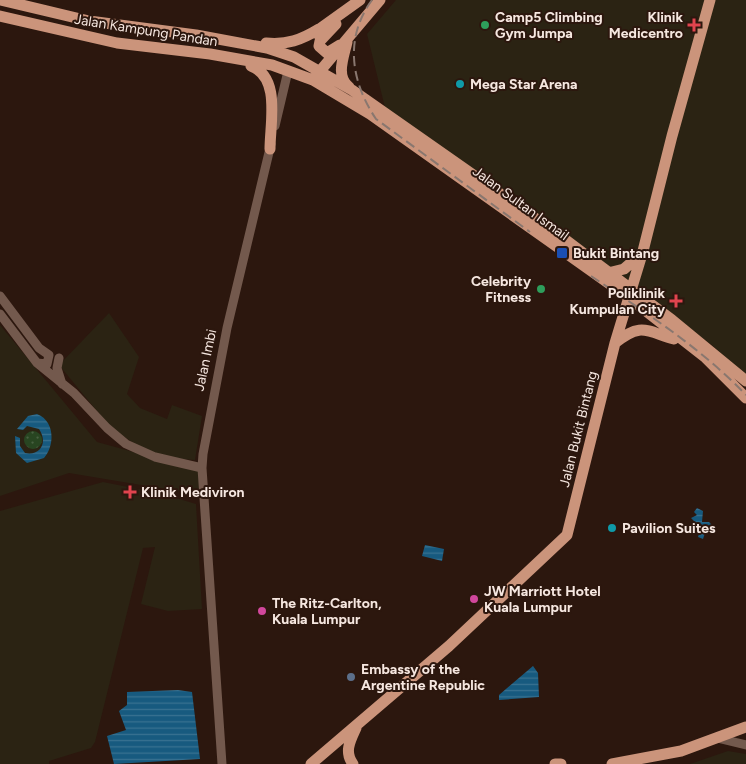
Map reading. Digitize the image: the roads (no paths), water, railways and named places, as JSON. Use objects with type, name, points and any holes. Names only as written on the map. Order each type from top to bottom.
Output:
[{"type":"main road","name":"Jalan Kampung Pandan","points":[[1,0],[89,21],[196,35],[266,48],[294,57]]},
{"type":"main road","points":[[294,57],[316,76],[380,0]]},
{"type":"main road","name":"Jalan Bukit Bintang","points":[[311,764],[449,646],[564,539],[615,343],[643,251],[672,136],[710,0]]},
{"type":"main road","points":[[347,40],[327,52],[319,46],[325,34],[358,2]]},
{"type":"main road","name":"Jalan Imbi","points":[[288,70],[300,48],[319,29],[338,14],[358,2]]},
{"type":"main road","name":"Jalan Kampung Pandan","points":[[0,18],[14,19],[74,35],[117,43],[223,56],[288,70]]},
{"type":"main road","points":[[210,54],[242,56],[243,53],[240,49],[202,41],[196,35],[205,31],[257,42],[284,44],[298,41],[319,29]]},
{"type":"main road","points":[[347,40],[342,75],[344,84],[352,90]]},
{"type":"main road","points":[[223,56],[260,69],[267,77],[271,89],[270,150]]},
{"type":"main road","name":"Jalan Sultan Ismail","points":[[288,70],[316,76],[352,90],[552,230],[608,273],[684,342],[706,358],[746,398]]},
{"type":"main road","name":"Jalan Sultan Ismail","points":[[316,76],[629,293],[746,381]]},
{"type":"main road","points":[[608,273],[624,269],[643,251]]},
{"type":"main road","points":[[615,343],[626,334],[641,328],[684,342]]},
{"type":"main road","points":[[353,764],[348,746],[358,724]]},
{"type":"main road","points":[[615,764],[681,751],[746,728]]},
{"type":"main road","points":[[555,764],[561,764]]},
{"type":"street","name":"Jalan Imbi","points":[[222,764],[202,468],[210,411],[288,70]]},
{"type":"street","points":[[0,296],[39,348],[48,355],[47,364],[37,363]]},
{"type":"street","points":[[0,314],[37,363],[74,393],[107,428],[126,444],[155,457],[202,468]]},
{"type":"street","points":[[59,358],[57,368],[62,384]]},
{"type":"street","points":[[717,738],[746,745]]},
{"type":"water","points":[[37,414],[43,417],[50,428],[50,447],[44,458],[27,463],[16,453],[15,436],[20,438],[20,446],[25,453],[39,450],[43,439],[39,429],[27,426],[23,430],[17,429],[28,416]]},
{"type":"water","points":[[697,508],[703,511],[702,522],[709,522],[712,525],[711,529],[706,530],[703,539],[698,537],[699,529],[693,532],[691,530],[696,523],[691,518],[697,515],[694,512]]},
{"type":"water","points":[[425,545],[444,549],[442,561],[422,556]]},
{"type":"water","points":[[533,666],[538,673],[539,697],[499,700],[499,695]]},
{"type":"water","points":[[178,690],[192,692],[200,759],[114,764],[107,736],[126,730],[119,711],[127,705],[127,692]]},
{"type":"railway","points":[[372,0],[357,29],[354,60],[361,90],[376,119],[530,232]]},
{"type":"railway","points":[[591,276],[691,346],[746,395]]},
{"type":"place","name":"Camp5 Climbing Gym Jumpa","points":[[485,25]]},
{"type":"place","name":"Klinik Medicentro","points":[[694,25]]},
{"type":"place","name":"Mega Star Arena","points":[[460,84]]},
{"type":"place","name":"Bukit Bintang","points":[[562,253]]},
{"type":"place","name":"Celebrity Fitness","points":[[541,289]]},
{"type":"place","name":"Poliklinik Kumpulan City","points":[[676,301]]},
{"type":"place","name":"Klinik Mediviron","points":[[130,492]]},
{"type":"place","name":"Pavilion Suites","points":[[612,528]]},
{"type":"place","name":"JW Marriott Hotel Kuala Lumpur","points":[[474,599]]},
{"type":"place","name":"The Ritz-Carlton, Kuala Lumpur","points":[[262,611]]},
{"type":"place","name":"Embassy of the Argentine Republic","points":[[351,677]]}]
